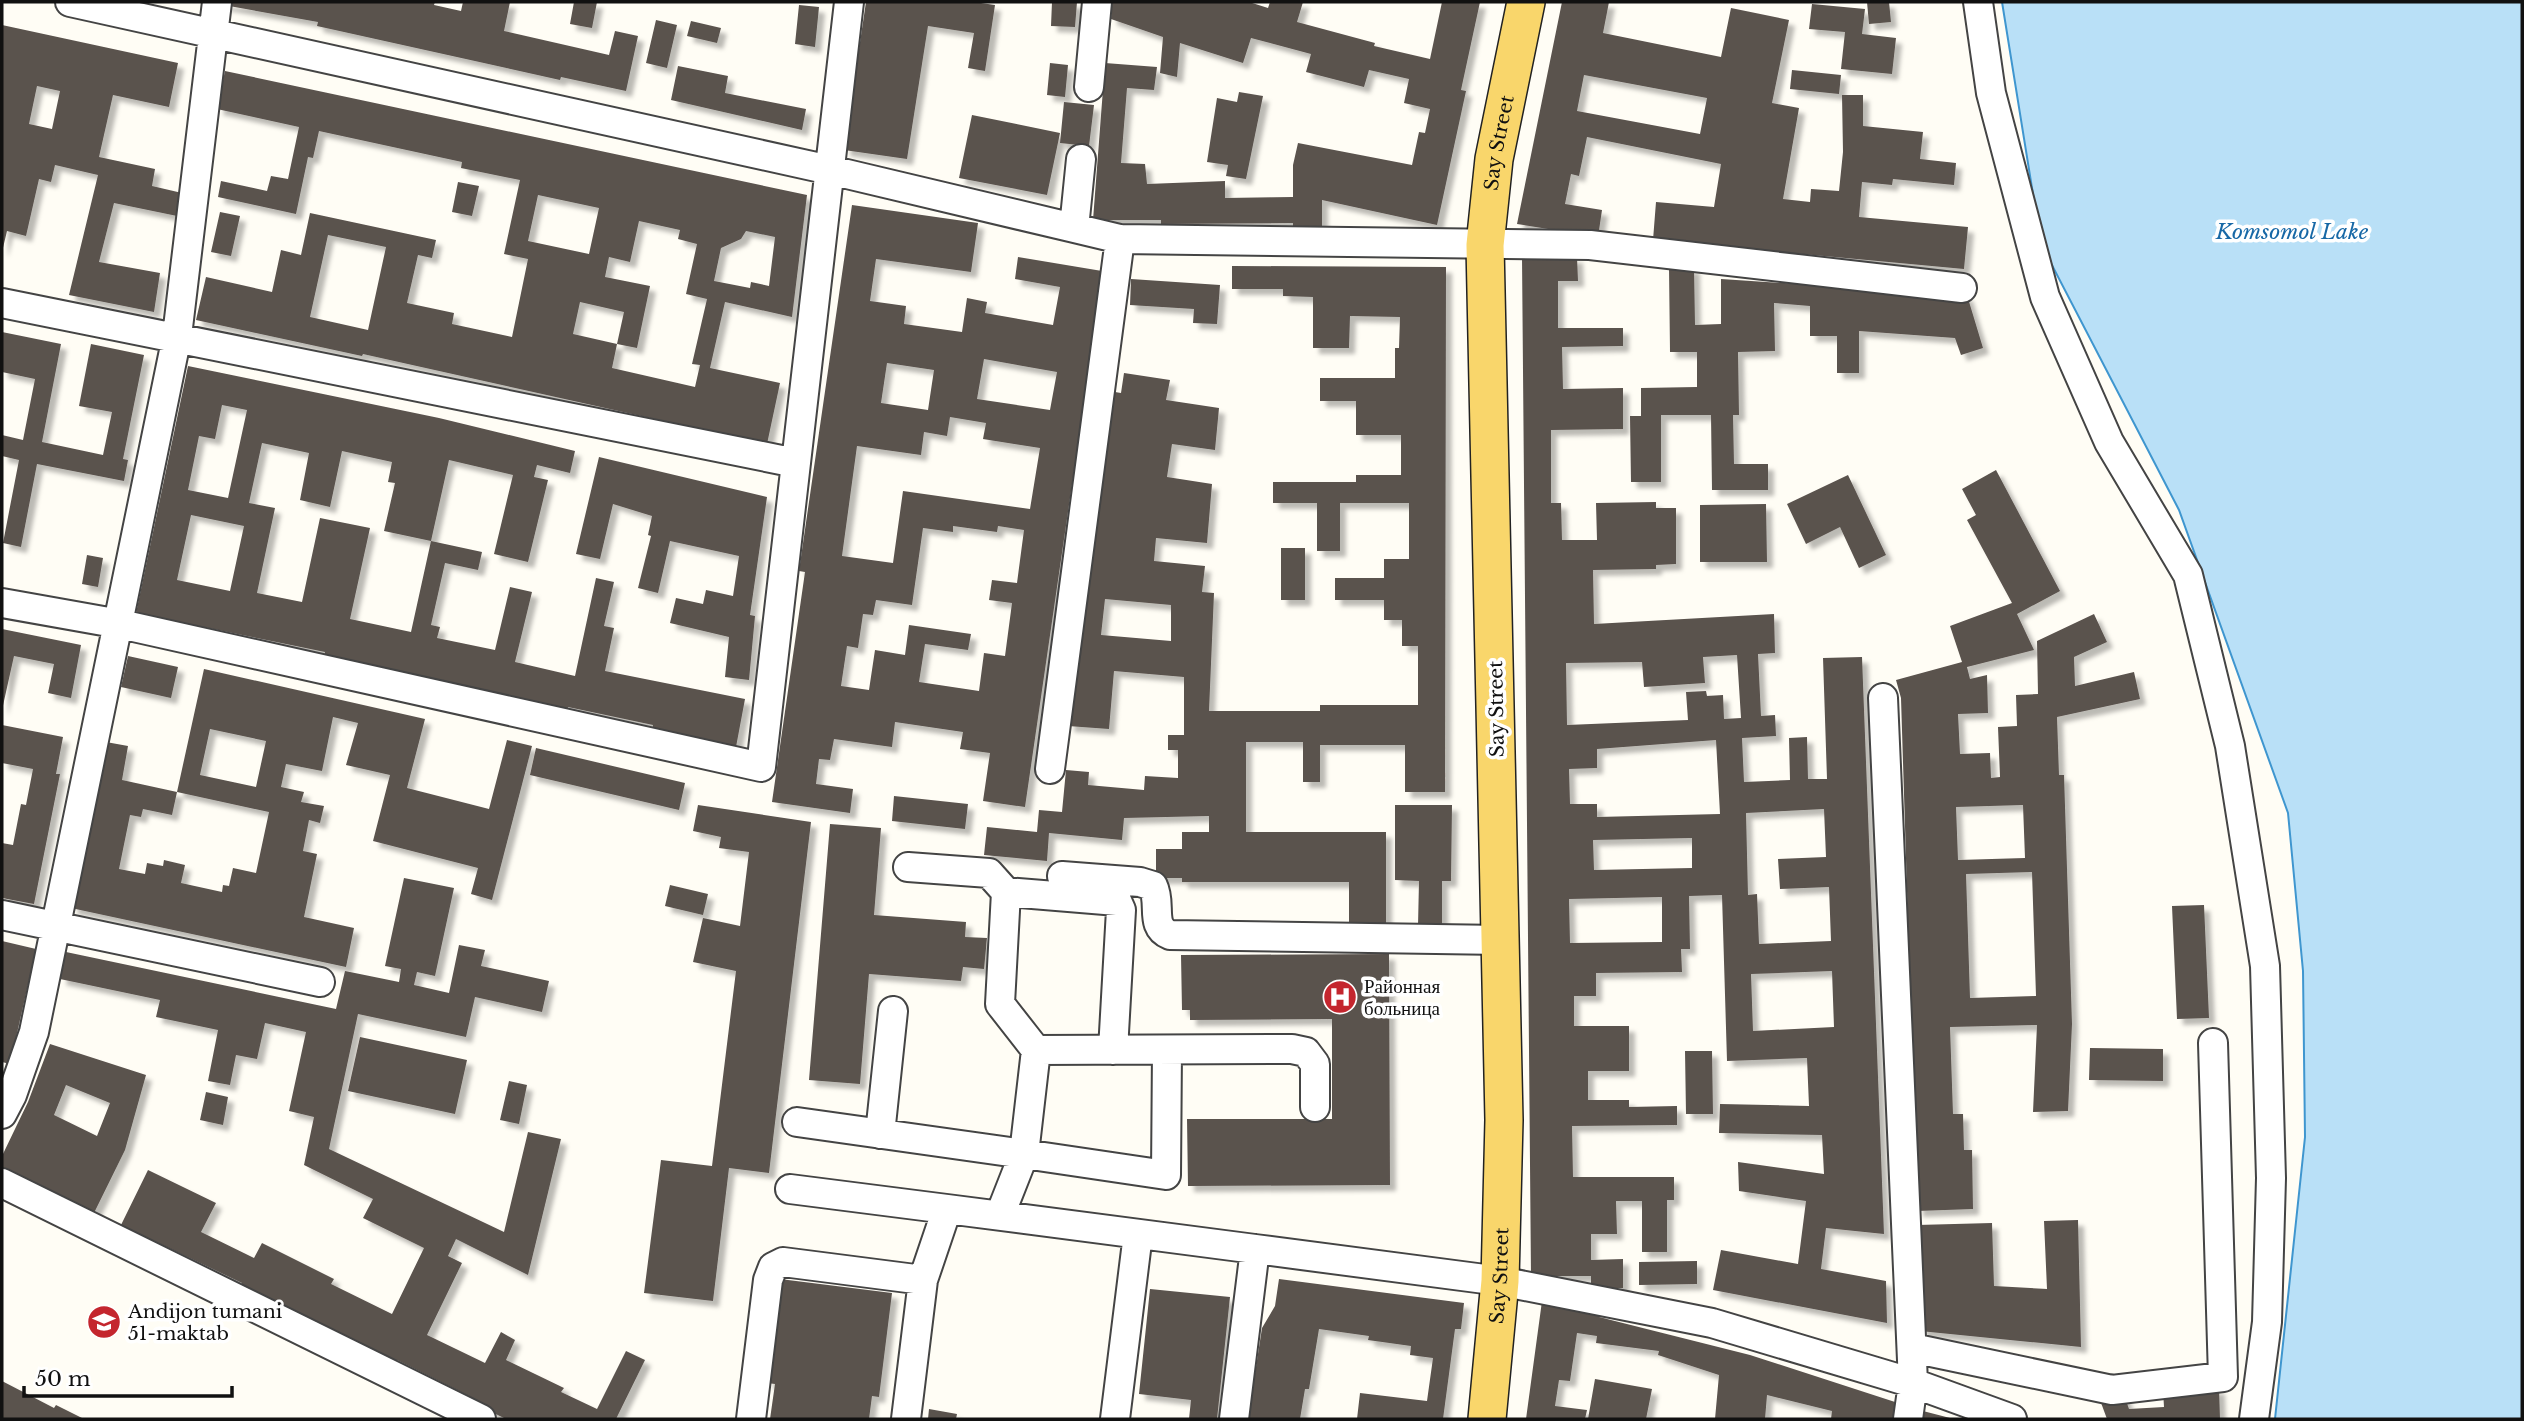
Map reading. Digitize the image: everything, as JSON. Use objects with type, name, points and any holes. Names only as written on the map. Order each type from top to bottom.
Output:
[{"type":"main road","name":"Say Street","points":[[1486,1419],[1500,1281],[1504,1120],[1485,245],[1494,159],[1526,2]]},
{"type":"street","points":[[70,2],[830,170],[1120,239],[1590,245],[1962,288]]},
{"type":"street","points":[[2,1114],[12,1095],[34,1032],[54,925],[120,624],[177,336],[217,2]]},
{"type":"street","points":[[2,603],[120,624],[761,768],[849,2]]},
{"type":"street","points":[[1088,87],[1097,2]]},
{"type":"street","points":[[1978,2],[1992,93],[2045,297],[2109,442],[2188,575],[2230,746],[2265,966],[2271,1178],[2267,1321],[2254,1419]]},
{"type":"street","points":[[1074,228],[1081,159]]},
{"type":"street","points":[[1050,769],[1120,239]]},
{"type":"street","points":[[2,303],[177,336],[796,463]]},
{"type":"street","points":[[1883,698],[1912,1348],[1913,1383],[1908,1419]]},
{"type":"street","points":[[908,867],[989,873],[1006,892],[1117,901],[1121,910],[1113,1050]]},
{"type":"street","points":[[1062,876],[1140,882],[1153,886],[1158,896],[1157,924],[1161,932],[1170,935],[1502,940]]},
{"type":"street","points":[[1000,1215],[1024,1154],[1037,1050],[1000,1004],[1006,892]]},
{"type":"street","points":[[2,915],[320,982]]},
{"type":"street","points":[[880,1134],[893,1011]]},
{"type":"street","points":[[1912,1348],[2112,1390],[2223,1377],[2213,1043]]},
{"type":"street","points":[[1037,1050],[1292,1049],[1306,1052],[1314,1064],[1314,1107]]},
{"type":"street","points":[[797,1122],[1167,1175],[1167,1050]]},
{"type":"street","points":[[2,1183],[481,1419]]},
{"type":"street","points":[[790,1189],[1500,1281],[1712,1323],[1913,1383],[2012,1419]]},
{"type":"street","points":[[906,1419],[923,1280],[947,1209]]},
{"type":"street","points":[[1115,1419],[1138,1234]]},
{"type":"street","points":[[1234,1419],[1255,1249]]},
{"type":"street","points":[[751,1419],[768,1280],[773,1267],[783,1262],[923,1280]]},
{"type":"water","name":"Komsomol Lake","points":[[2002,2],[2522,2],[2522,1419],[2275,1419],[2305,1137],[2303,971],[2288,813],[2179,510],[2041,244]]},
{"type":"building","points":[[218,2],[435,2],[434,5],[461,11],[463,2],[510,2],[504,31],[609,55],[615,31],[638,36],[626,91],[561,77],[560,80],[317,26],[318,22]]},
{"type":"building","points":[[574,2],[597,2],[592,28],[570,24]]},
{"type":"building","points":[[866,2],[974,2],[995,5],[985,71],[968,68],[974,33],[928,26],[907,159],[844,150]]},
{"type":"building","points":[[1052,2],[1077,2],[1075,27],[1051,26]]},
{"type":"building","points":[[1112,2],[1249,2],[1268,8],[1270,2],[1303,2],[1297,22],[1375,43],[1374,46],[1430,59],[1442,2],[1480,2],[1461,90],[1466,91],[1437,225],[1322,200],[1322,230],[1293,230],[1293,223],[1161,224],[1161,220],[1093,220],[1105,63],[1157,67],[1154,90],[1127,88],[1121,163],[1145,164],[1147,184],[1225,181],[1225,198],[1293,197],[1293,165],[1298,143],[1412,165],[1419,132],[1425,133],[1430,109],[1404,103],[1409,79],[1369,70],[1364,87],[1306,72],[1311,54],[1251,38],[1243,63],[1180,43],[1177,77],[1160,73],[1163,37],[1111,19]]},
{"type":"building","points":[[1562,2],[1609,2],[1603,33],[1721,57],[1731,8],[1789,20],[1772,103],[1799,108],[1783,199],[1810,202],[1811,189],[1839,191],[1843,152],[1842,95],[1863,95],[1863,126],[1923,132],[1920,159],[1956,163],[1954,185],[1893,179],[1892,185],[1862,182],[1859,217],[1968,227],[1964,269],[1653,240],[1656,202],[1714,207],[1721,164],[1587,137],[1579,176],[1571,174],[1565,204],[1602,210],[1598,237],[1517,224]],"holes":[[[1584,75],[1707,98],[1700,134],[1577,111]]]},
{"type":"building","points":[[1867,2],[1889,2],[1891,22],[1869,24]]},
{"type":"building","points":[[1812,4],[1865,9],[1862,34],[1896,38],[1892,74],[1841,69],[1845,32],[1809,29]]},
{"type":"building","points":[[799,5],[819,7],[815,47],[795,44]]},
{"type":"building","points":[[656,20],[677,25],[667,68],[646,63]]},
{"type":"building","points":[[691,21],[721,28],[717,43],[687,36]]},
{"type":"building","points":[[2,25],[178,63],[169,107],[113,95],[99,157],[155,169],[152,186],[182,193],[182,217],[114,203],[99,262],[160,273],[154,312],[69,295],[98,175],[55,165],[51,182],[39,179],[26,236],[7,231],[2,252]],"holes":[[[37,86],[60,91],[52,129],[29,124]]]},
{"type":"building","points":[[1050,63],[1068,65],[1065,97],[1047,95]]},
{"type":"building","points":[[678,66],[728,76],[725,93],[806,109],[802,130],[671,100]]},
{"type":"building","points":[[1792,70],[1841,75],[1839,94],[1790,89]]},
{"type":"building","points":[[225,71],[807,195],[792,317],[725,302],[710,368],[780,383],[767,444],[363,354],[362,356],[196,320],[206,277],[272,292],[281,250],[301,255],[310,213],[436,240],[432,258],[418,255],[407,303],[454,313],[452,324],[512,337],[528,259],[504,254],[520,180],[461,168],[462,162],[319,131],[313,158],[308,157],[296,214],[218,197],[221,181],[267,191],[271,176],[288,179],[299,127],[217,109]],"holes":[[[538,195],[599,208],[589,254],[528,241]],[[639,221],[680,230],[678,239],[697,244],[686,294],[707,299],[692,364],[700,365],[695,387],[612,368],[617,344],[637,348],[650,286],[605,277],[609,257],[630,262]],[[746,231],[775,237],[769,286],[751,282],[750,288],[714,281],[721,248],[741,239]],[[328,235],[386,247],[368,330],[310,317]],[[580,302],[624,312],[617,344],[573,334]]]},
{"type":"building","points":[[1239,92],[1263,96],[1246,179],[1226,176],[1228,165],[1207,162],[1217,98],[1237,102]]},
{"type":"building","points":[[1064,102],[1094,105],[1089,146],[1060,143]]},
{"type":"building","points":[[972,115],[1060,133],[1047,195],[959,178]]},
{"type":"building","points":[[458,182],[479,186],[472,216],[452,212]]},
{"type":"building","points":[[852,205],[978,223],[971,272],[876,259],[870,301],[906,306],[904,324],[962,332],[967,298],[987,302],[985,313],[1053,325],[1060,287],[1015,279],[1018,257],[1108,272],[1079,436],[1025,807],[983,801],[990,753],[960,749],[963,732],[895,722],[892,747],[834,739],[830,760],[819,759],[816,784],[853,789],[850,813],[772,802],[805,572],[799,571]],"holes":[[[984,359],[1057,372],[1050,410],[977,399]],[[887,363],[934,370],[928,410],[881,403]],[[950,417],[986,423],[983,439],[1040,448],[1030,509],[903,491],[893,563],[842,556],[857,446],[921,455],[924,432],[947,436]],[[953,526],[997,532],[998,526],[1024,530],[1017,583],[992,580],[989,600],[1012,603],[1005,656],[984,653],[979,691],[919,682],[925,644],[968,650],[971,634],[909,625],[905,655],[875,650],[869,690],[841,686],[847,646],[858,648],[863,614],[873,615],[876,600],[912,605],[923,528],[953,532]]]},
{"type":"building","points":[[220,212],[240,216],[231,256],[211,252]]},
{"type":"building","points":[[1522,257],[1577,257],[1578,281],[1558,281],[1558,328],[1623,328],[1623,346],[1562,347],[1563,389],[1623,388],[1623,429],[1551,430],[1551,503],[1561,503],[1562,540],[1597,540],[1596,503],[1656,502],[1656,508],[1676,508],[1676,564],[1656,565],[1656,569],[1593,570],[1594,624],[1774,614],[1775,653],[1758,654],[1761,716],[1775,715],[1776,736],[1742,738],[1744,782],[1790,780],[1789,738],[1807,737],[1808,779],[1827,779],[1823,658],[1862,657],[1884,1234],[1826,1228],[1821,1269],[1886,1281],[1887,1323],[1713,1290],[1721,1250],[1798,1264],[1806,1201],[1739,1191],[1738,1162],[1824,1174],[1822,1135],[1719,1133],[1720,1104],[1809,1106],[1807,1058],[1727,1061],[1722,895],[1689,896],[1690,949],[1681,949],[1682,972],[1596,973],[1596,996],[1574,996],[1574,1026],[1629,1026],[1629,1071],[1588,1071],[1588,1100],[1629,1100],[1629,1107],[1677,1106],[1677,1125],[1572,1126],[1573,1177],[1674,1177],[1674,1200],[1667,1200],[1667,1252],[1642,1252],[1642,1201],[1616,1201],[1617,1234],[1591,1234],[1591,1260],[1623,1259],[1623,1288],[1591,1288],[1591,1276],[1531,1276]],"holes":[[[1737,655],[1741,718],[1724,719],[1723,695],[1707,696],[1706,691],[1686,692],[1688,720],[1567,725],[1566,663],[1642,662],[1644,687],[1705,683],[1703,657]],[[1716,740],[1720,814],[1597,817],[1597,804],[1570,804],[1569,769],[1597,768],[1597,749]],[[1824,809],[1826,857],[1778,859],[1780,889],[1829,887],[1831,941],[1759,944],[1757,894],[1748,895],[1746,813]],[[1692,838],[1692,868],[1594,870],[1593,840]],[[1662,897],[1662,942],[1570,943],[1569,899]],[[1832,971],[1834,1027],[1753,1031],[1751,974]]]},
{"type":"building","points":[[1232,266],[1446,267],[1445,792],[1405,792],[1405,745],[1320,745],[1320,782],[1303,782],[1303,742],[1246,742],[1246,832],[1386,832],[1386,924],[1349,924],[1349,882],[1182,882],[1182,878],[1156,878],[1156,849],[1182,849],[1182,832],[1209,832],[1209,816],[1124,818],[1122,840],[1049,833],[1047,861],[984,855],[987,827],[1037,832],[1039,810],[1062,812],[1066,770],[1089,772],[1088,785],[1144,790],[1145,776],[1178,778],[1178,750],[1168,750],[1168,735],[1184,735],[1184,677],[1114,671],[1109,729],[1068,726],[1109,391],[1121,393],[1124,373],[1170,380],[1166,400],[1219,408],[1215,450],[1172,444],[1167,477],[1212,484],[1207,543],[1156,538],[1154,561],[1205,566],[1202,592],[1214,593],[1209,711],[1320,711],[1320,705],[1418,705],[1418,646],[1402,646],[1402,620],[1384,620],[1384,600],[1335,600],[1335,578],[1384,578],[1384,559],[1409,559],[1409,503],[1340,503],[1340,551],[1317,551],[1317,503],[1273,503],[1273,482],[1356,482],[1356,475],[1401,475],[1401,435],[1356,435],[1356,401],[1320,401],[1320,378],[1395,378],[1395,348],[1399,348],[1400,317],[1350,316],[1349,348],[1313,348],[1313,297],[1283,296],[1283,289],[1232,289]],"holes":[[[1105,599],[1171,605],[1171,641],[1101,635]]]},
{"type":"building","points":[[1669,267],[1694,267],[1695,325],[1721,324],[1721,279],[1967,295],[1983,348],[1961,355],[1955,338],[1859,331],[1859,373],[1837,373],[1837,336],[1810,336],[1810,306],[1774,303],[1775,351],[1738,352],[1739,415],[1733,415],[1734,464],[1768,464],[1768,490],[1712,490],[1711,415],[1661,415],[1661,482],[1631,482],[1630,416],[1641,416],[1641,388],[1697,387],[1697,352],[1670,352]]},
{"type":"building","points":[[1131,279],[1220,285],[1217,324],[1193,323],[1194,309],[1130,305]]},
{"type":"building","points":[[2,332],[61,344],[42,442],[103,455],[112,412],[79,406],[91,344],[144,355],[123,459],[128,460],[124,481],[37,464],[21,547],[3,543],[19,460],[2,456],[2,435],[23,440],[35,379],[2,372]]},
{"type":"building","points":[[188,366],[439,418],[575,451],[570,473],[537,465],[534,477],[548,480],[528,562],[494,554],[513,475],[449,460],[431,541],[482,552],[478,570],[445,563],[431,625],[440,627],[437,638],[495,650],[510,587],[532,592],[515,662],[575,676],[596,578],[614,582],[604,626],[614,628],[605,671],[745,699],[736,747],[652,731],[653,725],[568,707],[567,711],[324,657],[325,652],[136,613]],"holes":[[[222,405],[247,410],[228,498],[188,490],[199,436],[215,439]],[[262,443],[309,453],[300,500],[330,507],[342,451],[392,462],[388,482],[395,483],[384,531],[431,541],[411,632],[350,619],[370,528],[320,518],[302,602],[257,593],[275,508],[249,503]],[[191,515],[244,526],[230,591],[177,580]]]},
{"type":"building","points":[[599,457],[767,497],[750,615],[755,616],[749,680],[725,677],[729,637],[670,623],[676,598],[703,604],[706,590],[733,596],[739,556],[670,541],[658,593],[638,588],[651,536],[648,535],[652,516],[613,504],[600,559],[576,554]]},
{"type":"building","points":[[1996,470],[2060,591],[2017,614],[2034,650],[1967,667],[1970,679],[1987,675],[1988,713],[1958,714],[1960,754],[1990,753],[1991,778],[2000,777],[1998,727],[2017,726],[2016,695],[2038,694],[2037,641],[2094,614],[2107,642],[2074,657],[2075,686],[2134,672],[2140,699],[2057,717],[2059,775],[2064,775],[2072,1024],[2068,1111],[2033,1112],[2037,1025],[1950,1027],[1953,1114],[1963,1114],[1964,1150],[1972,1150],[1973,1209],[1917,1211],[1901,698],[1896,680],[1962,662],[1950,626],[2012,603],[1967,520],[1976,515],[1962,489]],"holes":[[[2023,805],[2025,858],[1958,860],[1956,807]],[[2032,872],[2036,996],[1970,998],[1966,874]]]},
{"type":"building","points":[[1848,475],[1886,555],[1859,568],[1840,527],[1806,544],[1787,504]]},
{"type":"building","points":[[1766,504],[1767,562],[1700,562],[1700,505]]},
{"type":"building","points":[[1281,548],[1305,548],[1305,600],[1281,600]]},
{"type":"building","points":[[87,555],[103,558],[98,587],[82,584]]},
{"type":"building","points":[[2,629],[81,645],[71,698],[48,693],[54,664],[14,656],[2,710]]},
{"type":"building","points":[[128,656],[178,667],[171,698],[121,687]]},
{"type":"building","points":[[204,669],[425,719],[407,788],[489,809],[507,740],[532,746],[492,900],[471,894],[478,868],[373,841],[390,775],[346,765],[358,723],[333,717],[322,771],[286,764],[281,787],[304,792],[301,802],[324,806],[320,823],[309,820],[303,851],[317,854],[304,917],[354,928],[346,967],[71,908],[106,742],[128,746],[122,780],[177,792]],"holes":[[[210,729],[266,741],[256,787],[200,775]],[[177,792],[269,812],[256,873],[233,868],[229,886],[223,885],[222,892],[181,883],[185,865],[164,860],[163,866],[147,863],[145,874],[119,869],[130,815],[141,817],[143,809],[172,815]]]},
{"type":"building","points":[[2,725],[63,737],[56,774],[60,774],[34,904],[2,898],[2,843],[13,845],[21,804],[26,805],[33,769],[2,763]]},
{"type":"building","points":[[536,748],[685,783],[679,810],[530,775]]},
{"type":"building","points":[[894,796],[968,804],[965,829],[892,821]]},
{"type":"building","points":[[698,805],[811,822],[769,1173],[729,1168],[713,1301],[644,1293],[661,1160],[712,1166],[736,971],[693,962],[703,918],[740,926],[749,852],[719,848],[721,837],[693,831]]},
{"type":"building","points":[[1395,805],[1452,805],[1451,881],[1442,881],[1442,926],[1418,926],[1419,881],[1395,880]]},
{"type":"building","points":[[830,824],[881,828],[874,915],[966,922],[965,937],[987,938],[984,969],[963,967],[961,981],[869,974],[860,1084],[809,1080]]},
{"type":"building","points":[[404,878],[454,888],[435,976],[417,972],[414,985],[449,993],[459,945],[485,950],[481,966],[549,981],[542,1012],[475,997],[466,1037],[358,1014],[329,1149],[504,1232],[528,1132],[561,1139],[528,1275],[456,1239],[448,1256],[462,1263],[427,1335],[485,1363],[501,1332],[515,1340],[506,1360],[564,1388],[561,1392],[597,1409],[626,1351],[645,1360],[616,1419],[506,1419],[467,1400],[469,1396],[397,1360],[395,1363],[241,1287],[242,1283],[121,1225],[148,1170],[216,1203],[201,1232],[254,1258],[262,1243],[334,1279],[331,1284],[392,1314],[424,1248],[363,1218],[373,1199],[304,1165],[314,1117],[289,1111],[306,1032],[265,1023],[257,1059],[236,1055],[230,1085],[208,1081],[218,1030],[156,1017],[160,1000],[60,979],[66,952],[336,1009],[345,971],[399,982],[401,969],[385,966]]},
{"type":"building","points":[[670,885],[708,894],[703,915],[665,906]]},
{"type":"building","points":[[2204,905],[2209,1018],[2177,1019],[2172,906]]},
{"type":"building","points":[[2,941],[36,949],[10,1064],[2,1062]]},
{"type":"building","points":[[1389,954],[1390,1185],[1188,1186],[1187,1119],[1332,1119],[1332,1019],[1190,1020],[1190,1010],[1182,1010],[1181,955]]},
{"type":"building","points":[[360,1037],[467,1060],[455,1114],[348,1091]]},
{"type":"building","points":[[50,1044],[146,1075],[125,1150],[94,1213],[2,1168],[2,1156],[28,1102]],"holes":[[[66,1085],[110,1103],[97,1136],[54,1115]]]},
{"type":"building","points":[[2090,1048],[2163,1049],[2163,1081],[2089,1080]]},
{"type":"building","points":[[1685,1051],[1712,1051],[1713,1114],[1686,1114]]},
{"type":"building","points":[[509,1081],[527,1085],[519,1124],[500,1120]]},
{"type":"building","points":[[206,1092],[228,1097],[223,1125],[200,1120]]},
{"type":"building","points":[[2078,1220],[2081,1347],[1920,1331],[1917,1225],[1992,1223],[1994,1286],[2047,1289],[2044,1221]]},
{"type":"building","points":[[1697,1261],[1697,1284],[1639,1285],[1639,1262]]},
{"type":"building","points":[[780,1279],[892,1293],[879,1397],[872,1396],[869,1419],[770,1419],[775,1384],[767,1383]]},
{"type":"building","points":[[1279,1279],[1464,1303],[1461,1329],[1455,1329],[1443,1419],[1357,1419],[1360,1393],[1427,1401],[1433,1358],[1410,1355],[1411,1346],[1368,1340],[1369,1336],[1319,1329],[1309,1389],[1305,1389],[1300,1419],[1248,1419],[1262,1328],[1275,1306]]},
{"type":"building","points":[[1150,1289],[1230,1297],[1217,1419],[1189,1419],[1191,1400],[1139,1394]]},
{"type":"building","points":[[1542,1301],[1601,1309],[1599,1317],[1750,1355],[1895,1402],[1893,1419],[1831,1419],[1832,1411],[1767,1395],[1765,1419],[1715,1419],[1719,1375],[1658,1355],[1659,1351],[1596,1343],[1597,1336],[1577,1333],[1570,1381],[1559,1380],[1555,1406],[1587,1410],[1585,1419],[1526,1419]]},
{"type":"building","points":[[1595,1379],[1652,1389],[1646,1419],[1588,1419]]},
{"type":"building","points":[[2,1381],[54,1408],[56,1405],[84,1419],[2,1419]]},
{"type":"building","points":[[2219,1388],[2220,1419],[2107,1419],[2100,1400],[2123,1392],[2129,1409],[2164,1407],[2163,1390]]},
{"type":"building","points":[[929,1409],[957,1414],[956,1419],[928,1419]]},
{"type":"building","points":[[1923,1411],[1950,1418],[1950,1419],[1922,1419]]},
{"type":"place","name":"Районная больница","points":[[1340,997]]},
{"type":"place","name":"Andijon tumani 51-maktab","points":[[104,1322]]}]
